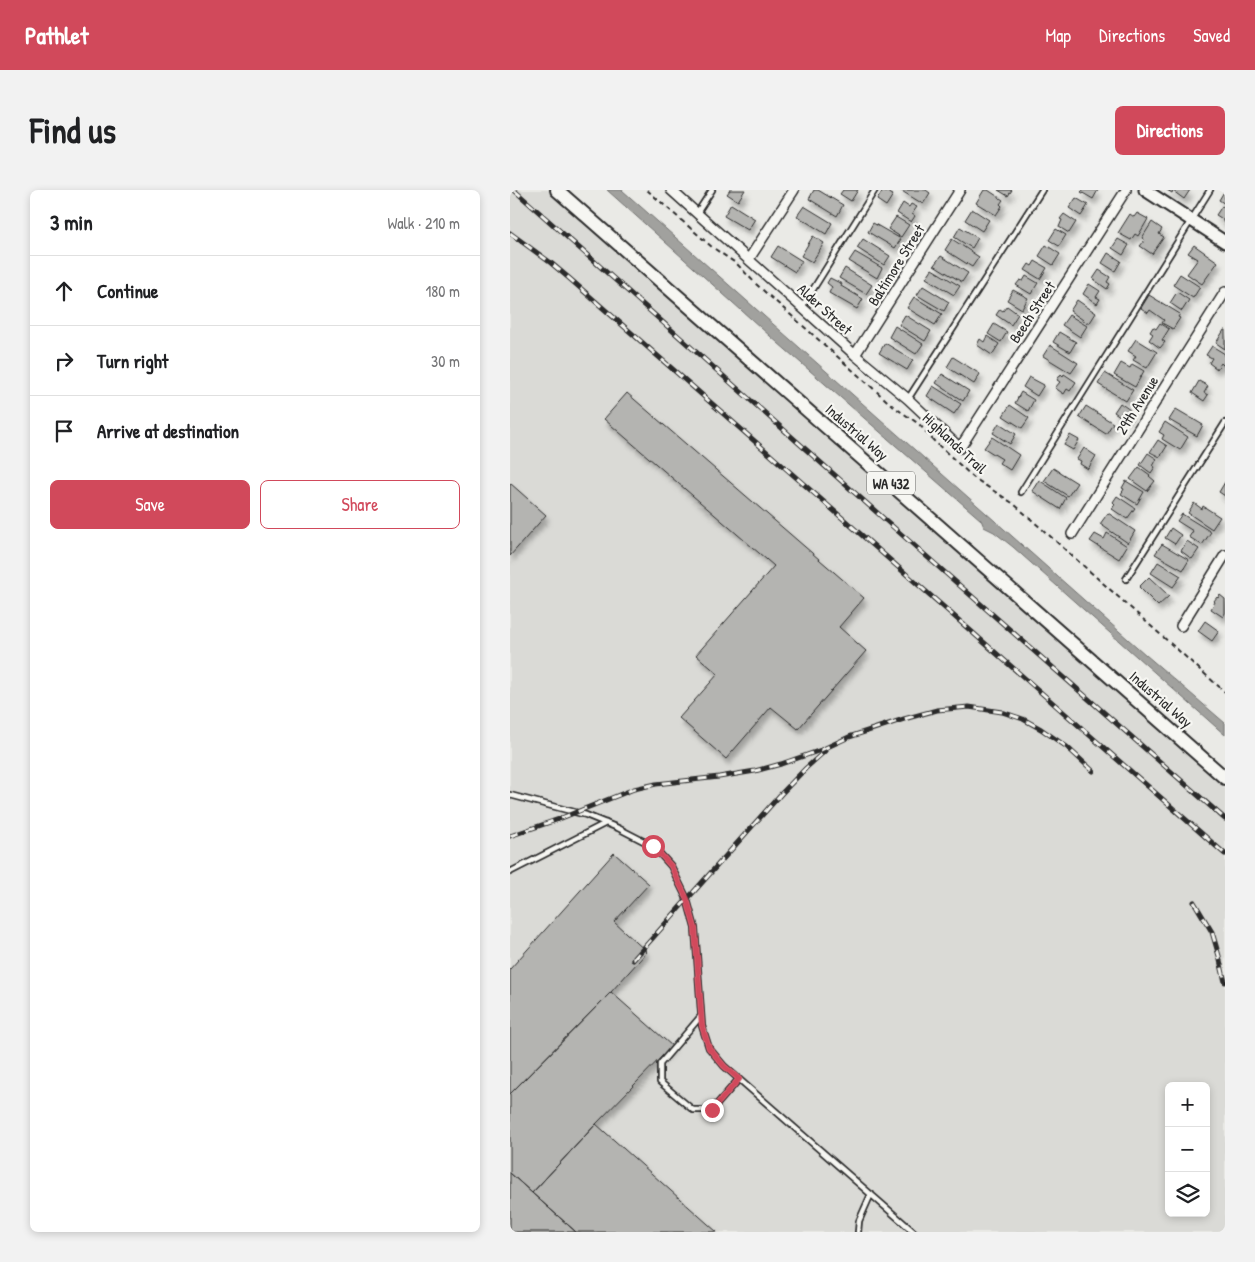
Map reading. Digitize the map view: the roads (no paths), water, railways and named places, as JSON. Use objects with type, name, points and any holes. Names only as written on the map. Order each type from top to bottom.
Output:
[{"type":"main road","name":"Industrial Way","points":[[557,190],[1225,778]]},
{"type":"street","name":"Alder Street","points":[[671,190],[908,399],[960,448]]},
{"type":"street","points":[[749,259],[794,190]]},
{"type":"street","name":"Baltimore Street","points":[[856,354],[960,190]]},
{"type":"street","name":"Beech Street","points":[[960,448],[1126,190]]},
{"type":"street","points":[[1145,190],[1225,242]]},
{"type":"street","name":"29th Avenue","points":[[1072,534],[1225,292]]},
{"type":"street","points":[[1180,626],[1225,555]]},
{"type":"lane","points":[[697,213],[712,190]]},
{"type":"lane","points":[[802,307],[875,190]]},
{"type":"lane","points":[[908,399],[1042,190]]},
{"type":"lane","points":[[1021,492],[1210,190]]},
{"type":"lane","points":[[1126,579],[1225,423]]},
{"type":"lane","points":[[510,795],[586,815],[618,828],[653,846],[671,866],[687,899],[695,928],[702,1026],[709,1048],[724,1066],[914,1232]]},
{"type":"lane","points":[[510,872],[606,823]]},
{"type":"lane","points":[[702,1015],[660,1064],[660,1082],[693,1110],[712,1110],[739,1079]]},
{"type":"lane","points":[[858,1232],[859,1221],[871,1194]]},
{"type":"railway","points":[[514,190],[1225,819]]},
{"type":"railway","points":[[510,233],[570,279],[1225,854]]},
{"type":"railway","points":[[510,836],[634,789],[656,784],[755,771],[821,750],[849,737],[937,710],[969,707],[1002,712],[1023,719],[1067,747],[1093,771]]},
{"type":"railway","points":[[633,960],[781,794],[825,751]]},
{"type":"railway","points":[[1194,902],[1212,932],[1225,982]]}]
